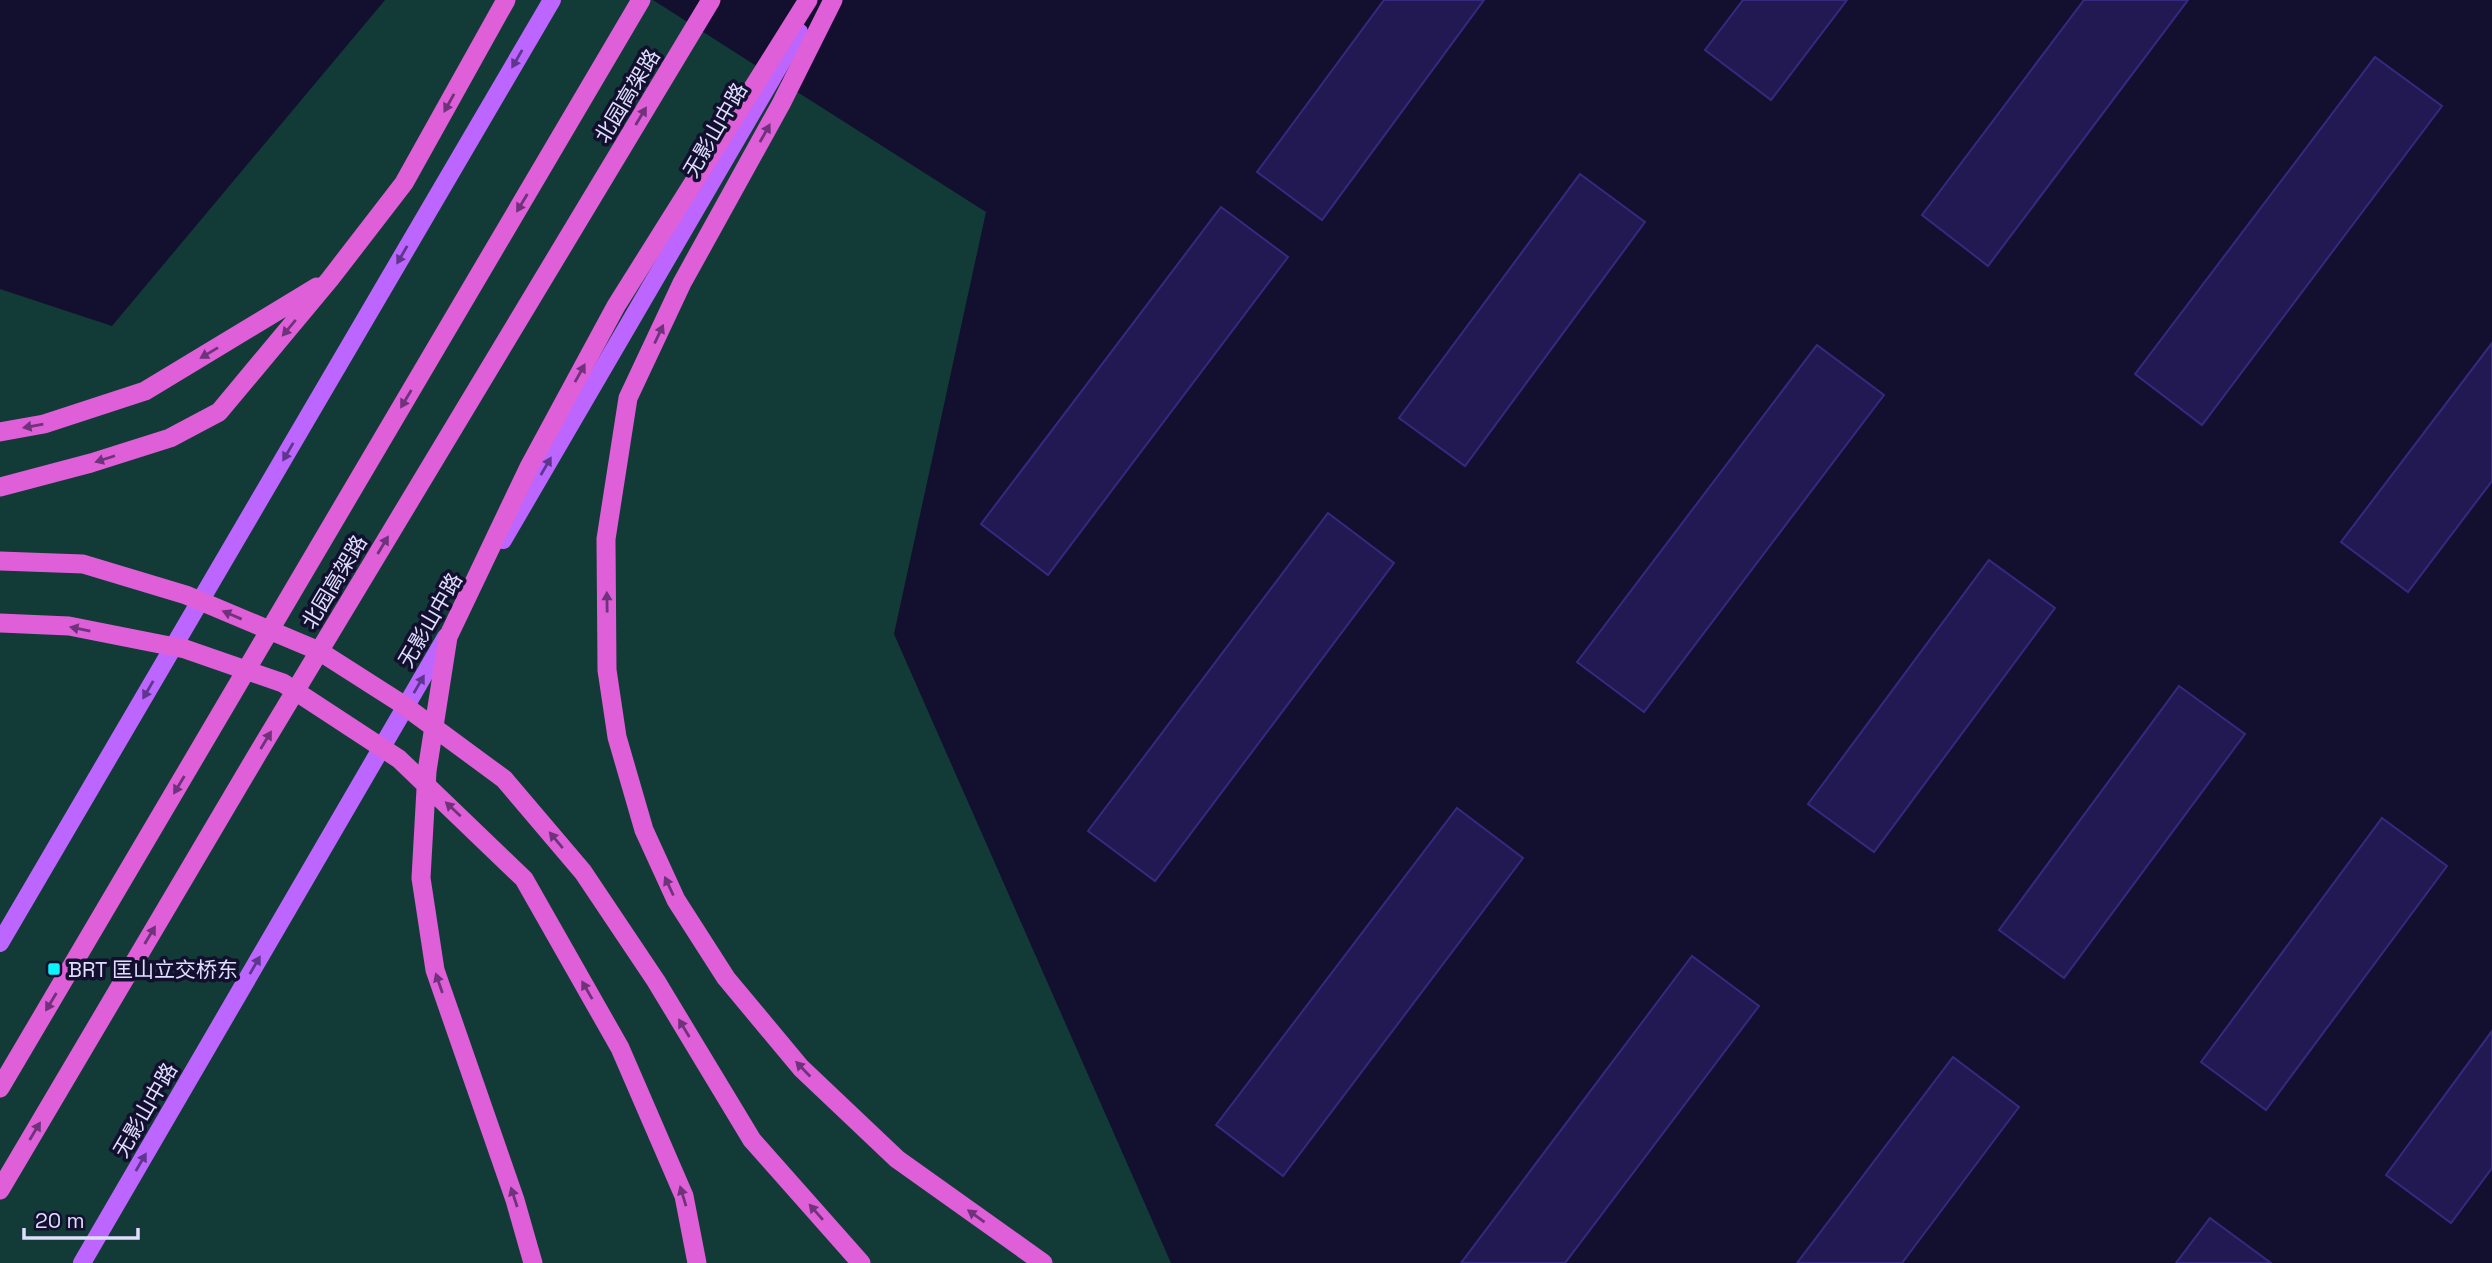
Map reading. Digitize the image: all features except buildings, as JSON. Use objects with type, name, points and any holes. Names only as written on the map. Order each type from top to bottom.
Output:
[{"type":"highway","points":[[0,486],[91,463],[170,438],[219,412],[330,279],[404,183],[506,0]]},
{"type":"highway","name":"北园高架路","points":[[0,1088],[641,0]]},
{"type":"highway","name":"北园高架路","points":[[0,1190],[258,753],[711,0]]},
{"type":"highway","points":[[533,1263],[515,1199],[435,970],[421,878],[427,771],[448,637],[529,467],[616,306],[808,0]]},
{"type":"highway","points":[[833,0],[781,104],[682,284],[628,398],[606,539],[607,670],[617,737],[649,841],[676,900],[726,978],[801,1068],[897,1159],[1043,1263]]},
{"type":"highway","points":[[0,432],[44,424],[145,391],[330,279]]},
{"type":"highway","points":[[0,561],[83,564],[186,596],[319,651],[402,704],[504,779],[583,872],[656,981],[752,1140],[861,1263]]},
{"type":"highway","points":[[0,623],[69,626],[184,649],[283,683],[399,758],[524,879],[620,1048],[684,1196],[696,1263]]},
{"type":"main road","points":[[0,943],[552,0]]},
{"type":"main road","name":"无影山中路","points":[[82,1263],[817,0]]},
{"type":"green space","points":[[385,0],[653,0],[986,212],[894,634],[1171,1263],[0,1263],[0,289],[112,326]]},
{"type":"place","name":"BRT 匡山立交桥东","points":[[54,969]]}]
